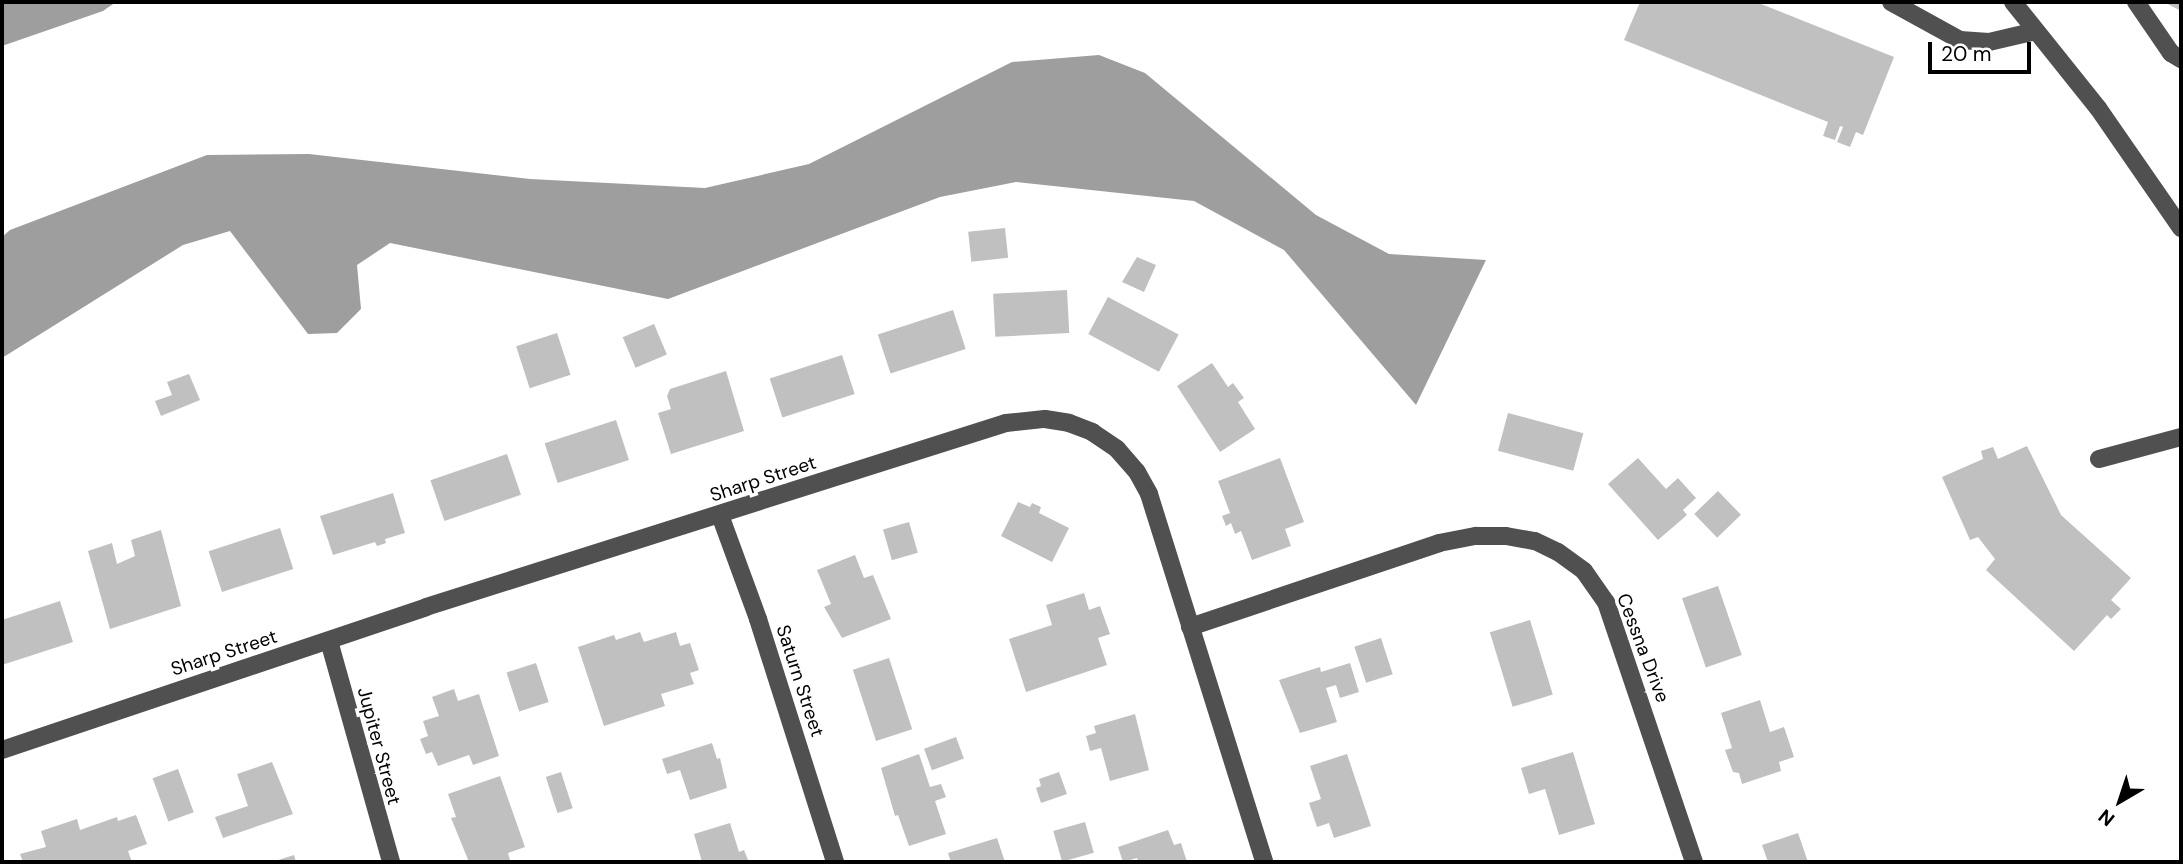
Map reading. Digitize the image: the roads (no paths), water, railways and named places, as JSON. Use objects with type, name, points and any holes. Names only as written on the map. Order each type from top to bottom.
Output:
[{"type":"street","points":[[1891,2],[1960,40],[1989,42],[2036,31]]},
{"type":"street","points":[[2013,2],[2112,127],[2181,228]]},
{"type":"street","points":[[2136,2],[2171,52],[2181,59]]},
{"type":"street","name":"Sharp Street","points":[[2,750],[328,640],[1006,423],[1045,419],[1069,423],[1092,432],[1117,449],[1137,472],[1149,494],[1264,862]]},
{"type":"street","points":[[2099,459],[2181,437]]},
{"type":"street","name":"Saturn Street","points":[[720,515],[758,618],[835,862]]},
{"type":"street","name":"Cessna Drive","points":[[1190,627],[1439,543],[1476,536],[1506,536],[1547,546],[1584,571],[1606,602],[1694,862]]},
{"type":"street","name":"Jupiter Street","points":[[328,640],[391,862]]}]
